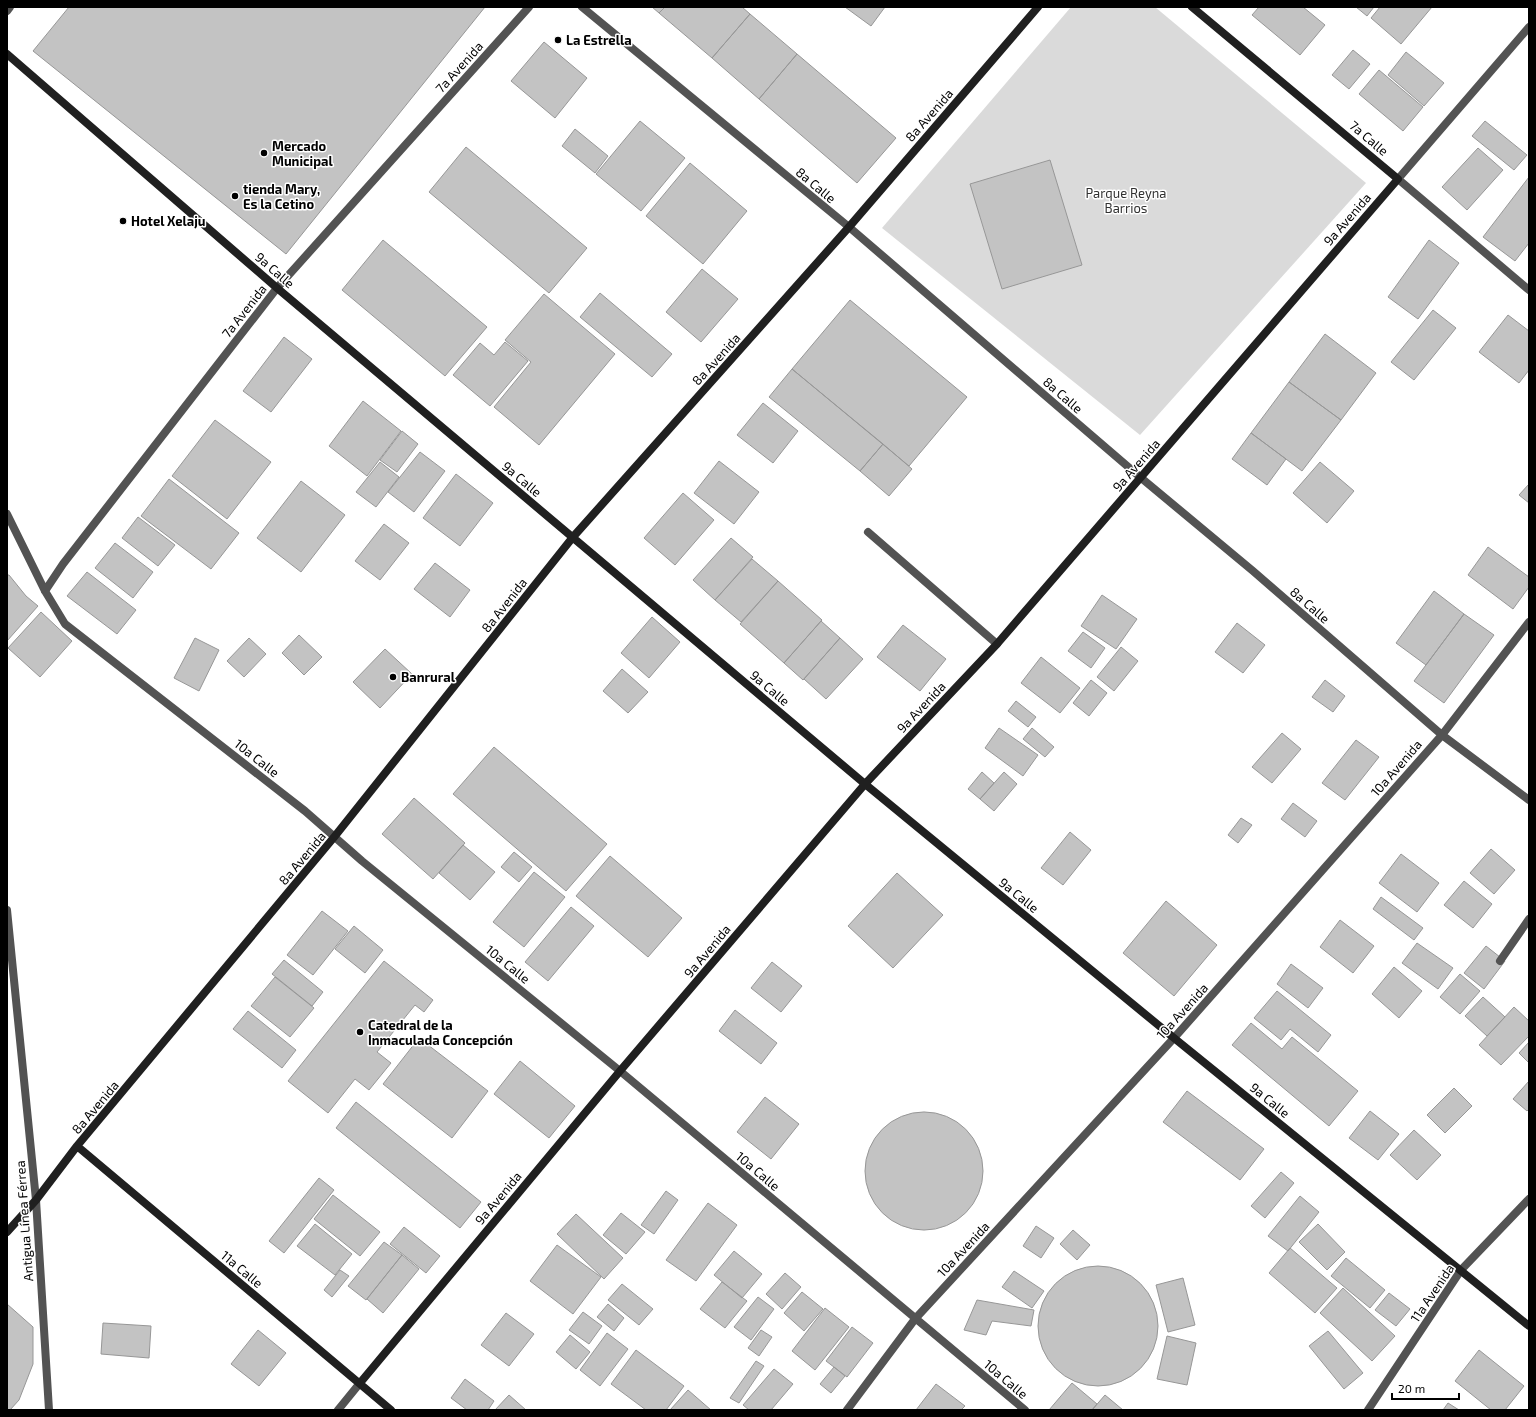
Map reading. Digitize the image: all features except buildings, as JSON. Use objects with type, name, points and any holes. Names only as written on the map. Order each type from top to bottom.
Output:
[{"type":"street","points":[[7,11],[10,7]]},
{"type":"street","name":"7a Avenida","points":[[45,591],[68,558],[277,288],[529,7]]},
{"type":"street","name":"8a Calle","points":[[582,7],[849,227],[1140,477],[1253,571],[1442,735],[1529,800]]},
{"type":"street","name":"8a Avenida","points":[[7,1232],[36,1200],[77,1146],[335,836],[573,537],[849,227],[1038,7]]},
{"type":"street","name":"7a Calle","points":[[1192,7],[1398,178],[1529,290]]},
{"type":"street","name":"9a Avenida","points":[[338,1410],[620,1071],[865,784],[997,644],[1529,27]]},
{"type":"street","name":"9a Calle","points":[[7,54],[277,288],[865,784],[1174,1038],[1529,1326]]},
{"type":"street","name":"10a Calle","points":[[7,514],[45,591],[65,624],[305,811],[362,861],[620,1071],[1025,1410]]},
{"type":"street","points":[[868,532],[997,644]]},
{"type":"street","name":"10a Avenida","points":[[847,1410],[915,1319],[1174,1038],[1442,735],[1529,622]]},
{"type":"street","name":"Antigua Línea Férrea","points":[[7,910],[36,1200],[49,1410]]},
{"type":"street","points":[[1500,961],[1529,919]]},
{"type":"street","name":"11a Calle","points":[[77,1146],[391,1410]]},
{"type":"street","name":"11a Avenida","points":[[1368,1410],[1461,1270],[1529,1199]]},
{"type":"green space","name":"Parque Reyna Barrios","points":[[1071,7],[1155,7],[1366,183],[1140,435],[882,228]]},
{"type":"place","name":"La Estrella","points":[[558,40]]},
{"type":"place","name":"Mercado Municipal","points":[[264,153]]},
{"type":"place","name":"tienda Mary, Es la Cetino","points":[[235,196]]},
{"type":"place","name":"Hotel Xelaju","points":[[123,221]]},
{"type":"place","name":"Banrural","points":[[393,677]]},
{"type":"place","name":"Catedral de la Inmaculada Concepción","points":[[360,1032]]}]
